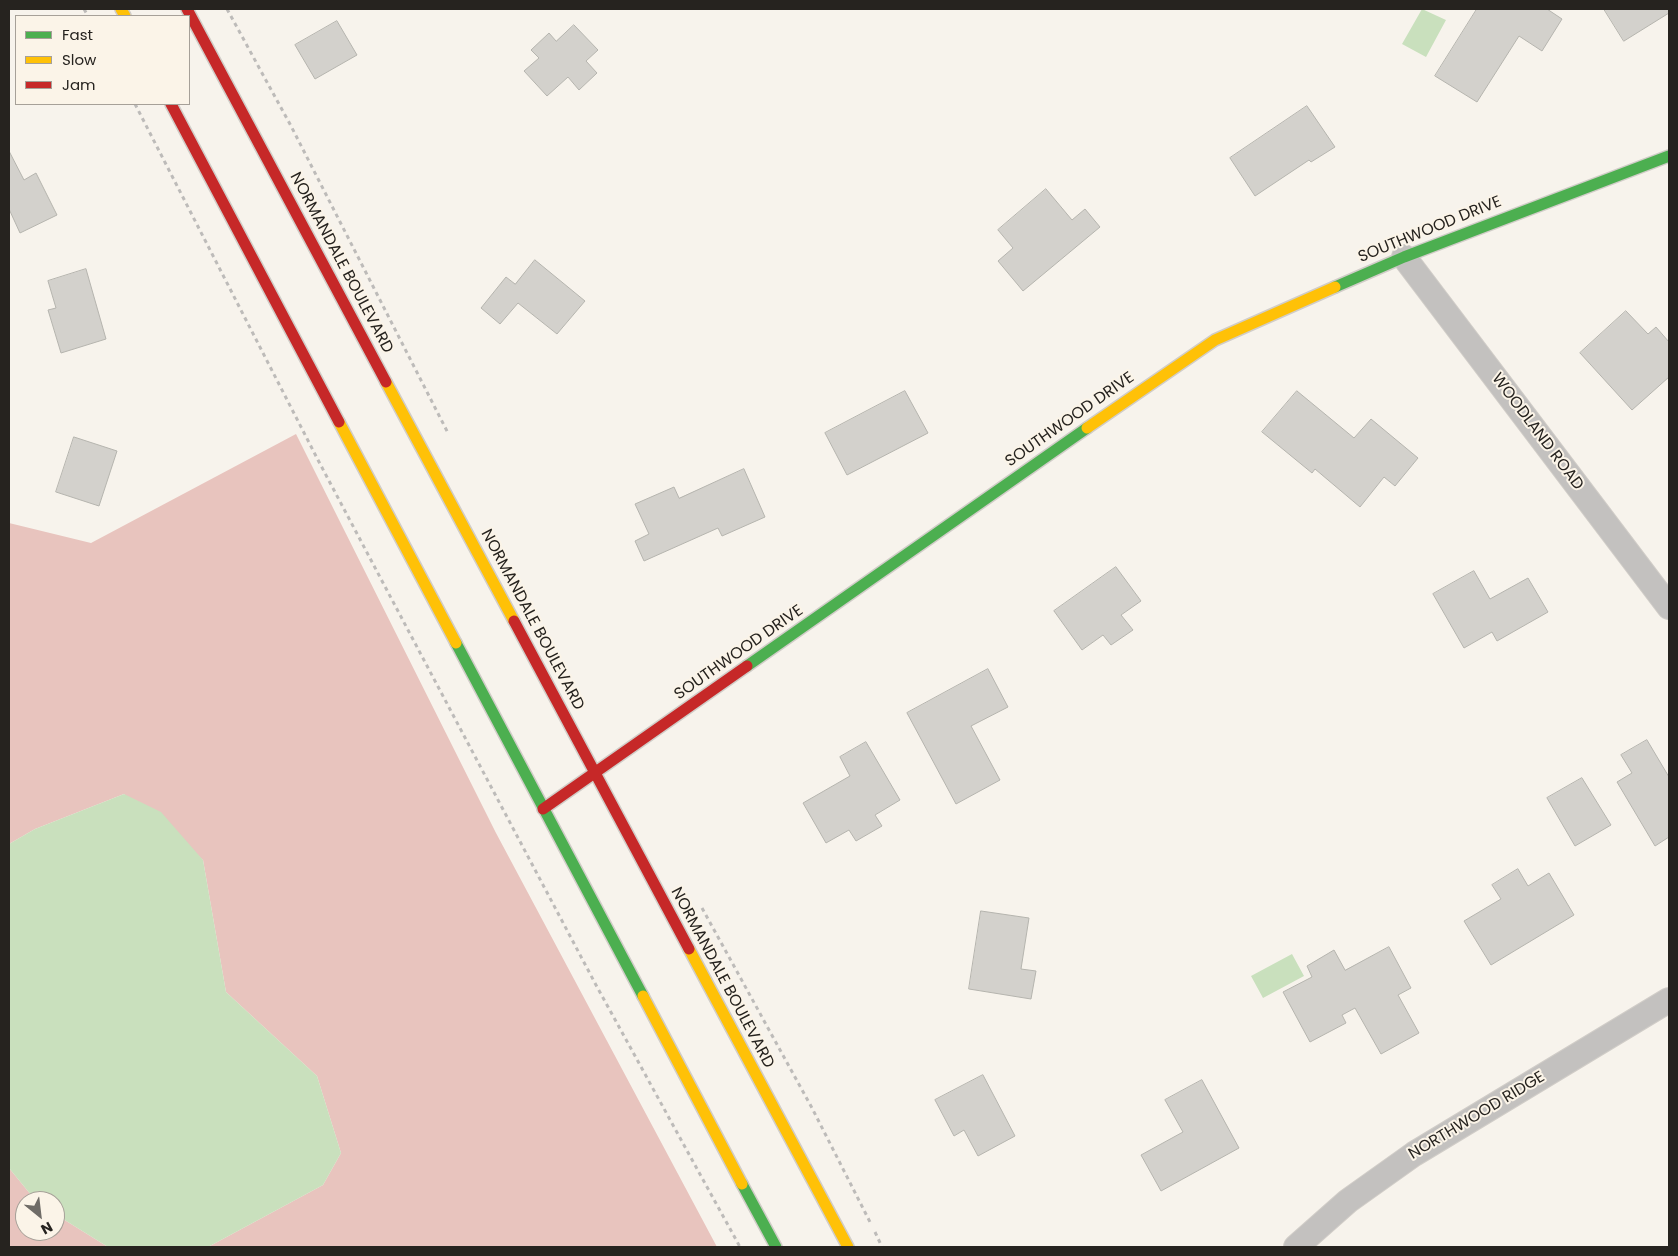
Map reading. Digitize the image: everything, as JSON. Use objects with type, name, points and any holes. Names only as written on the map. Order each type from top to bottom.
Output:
[{"type":"main road","name":"NORMANDALE BOULEVARD","points":[[190,16],[848,1247]]},
{"type":"main road","points":[[172,105],[776,1247]]},
{"type":"main road","name":"SOUTHWOOD DRIVE","points":[[543,809],[1215,340],[1404,257],[1669,156]]},
{"type":"street","name":"WOODLAND ROAD","points":[[1404,257],[1669,607]]},
{"type":"street","name":"NORTHWOOD RIDGE","points":[[1296,1247],[1348,1201],[1414,1154],[1669,1000]]},
{"type":"path","points":[[227,9],[291,126],[452,440]]},
{"type":"path","points":[[136,105],[392,599],[596,985],[740,1247]]},
{"type":"path","points":[[698,901],[808,1102],[882,1247]]},
{"type":"shaded area","points":[[1422,9],[1446,20],[1426,57],[1402,44]]},
{"type":"shaded area","points":[[296,434],[496,833],[717,1247],[208,1247],[323,1185],[341,1153],[317,1076],[226,992],[203,860],[124,794],[35,829],[9,844],[9,523],[91,543]]},
{"type":"shaded area","points":[[124,794],[161,812],[203,860],[226,992],[317,1076],[341,1153],[323,1185],[208,1247],[108,1247],[65,1220],[65,1191],[28,1191],[9,1168],[9,844],[35,829]]},
{"type":"shaded area","points":[[1292,954],[1304,976],[1263,998],[1251,976]]},
{"type":"shaded area","points":[[9,1168],[28,1191],[15,1191],[15,1241],[65,1241],[65,1220],[108,1247],[9,1247]]},
{"type":"building","points":[[1477,9],[1547,9],[1562,19],[1542,51],[1519,36],[1477,102],[1435,76]]},
{"type":"building","points":[[1604,9],[1669,9],[1669,13],[1624,41]]},
{"type":"building","points":[[337,21],[357,55],[315,79],[295,45]]},
{"type":"building","points":[[574,25],[598,50],[586,61],[597,73],[579,90],[568,77],[547,96],[524,71],[539,58],[531,50],[549,33],[556,41]]},
{"type":"building","points":[[1307,106],[1335,147],[1311,162],[1309,160],[1255,196],[1230,158]]},
{"type":"building","points":[[9,151],[24,180],[36,173],[57,215],[20,233],[9,209]]},
{"type":"building","points":[[1046,189],[1072,220],[1085,209],[1100,227],[1023,291],[998,261],[1013,248],[998,230]]},
{"type":"building","points":[[535,260],[585,301],[557,334],[518,303],[500,324],[481,308],[506,277],[515,284]]},
{"type":"building","points":[[86,269],[106,339],[61,353],[48,310],[56,308],[48,281]]},
{"type":"building","points":[[1626,311],[1648,334],[1656,327],[1669,342],[1669,377],[1632,410],[1580,353]]},
{"type":"building","points":[[905,391],[928,433],[847,475],[825,433]]},
{"type":"building","points":[[1297,391],[1354,438],[1371,419],[1418,458],[1395,486],[1384,477],[1360,507],[1315,469],[1312,473],[1262,432]]},
{"type":"building","points":[[74,437],[117,451],[99,506],[56,492]]},
{"type":"building","points":[[744,469],[765,517],[722,536],[718,528],[644,561],[635,541],[649,534],[635,504],[674,487],[679,498]]},
{"type":"building","points":[[1116,567],[1141,601],[1121,615],[1133,630],[1111,645],[1103,635],[1082,650],[1054,611]]},
{"type":"building","points":[[1474,571],[1490,599],[1528,578],[1548,612],[1497,641],[1492,632],[1464,648],[1433,594]]},
{"type":"building","points":[[988,669],[1008,707],[971,726],[1000,780],[956,804],[907,713]]},
{"type":"building","points":[[1647,740],[1669,777],[1669,837],[1655,846],[1617,782],[1632,773],[1621,755]]},
{"type":"building","points":[[866,742],[900,800],[875,815],[882,826],[856,841],[849,830],[826,843],[803,803],[850,776],[840,757]]},
{"type":"building","points":[[1582,778],[1611,825],[1575,846],[1547,798]]},
{"type":"building","points":[[1518,869],[1528,886],[1549,873],[1574,915],[1491,965],[1464,921],[1501,899],[1492,885]]},
{"type":"building","points":[[981,911],[1029,918],[1021,969],[1036,971],[1031,999],[969,989]]},
{"type":"building","points":[[1389,947],[1411,988],[1398,995],[1419,1033],[1381,1054],[1355,1008],[1342,1015],[1346,1023],[1310,1042],[1283,992],[1312,977],[1307,966],[1334,950],[1345,970]]},
{"type":"building","points":[[983,1075],[1015,1136],[978,1156],[964,1130],[954,1136],[935,1100]]},
{"type":"building","points":[[1202,1080],[1239,1148],[1161,1191],[1141,1155],[1183,1132],[1165,1100]]},
{"type":"traffic: fast","points":[[1335,287],[1404,257],[1669,156]]},
{"type":"traffic: fast","points":[[747,666],[1087,428]]},
{"type":"traffic: fast","points":[[456,643],[643,996]]},
{"type":"traffic: fast","points":[[742,1184],[776,1247]]},
{"type":"traffic: slow","points":[[121,9],[124,15]]},
{"type":"traffic: slow","points":[[1087,428],[1215,340],[1335,287]]},
{"type":"traffic: slow","points":[[386,382],[514,621]]},
{"type":"traffic: slow","points":[[339,422],[456,643]]},
{"type":"traffic: slow","points":[[689,949],[848,1247]]},
{"type":"traffic: slow","points":[[643,996],[742,1184]]},
{"type":"traffic: jam","points":[[187,9],[386,382]]},
{"type":"traffic: jam","points":[[172,105],[339,422]]},
{"type":"traffic: jam","points":[[514,621],[689,949]]},
{"type":"traffic: jam","points":[[543,809],[747,666]]}]
